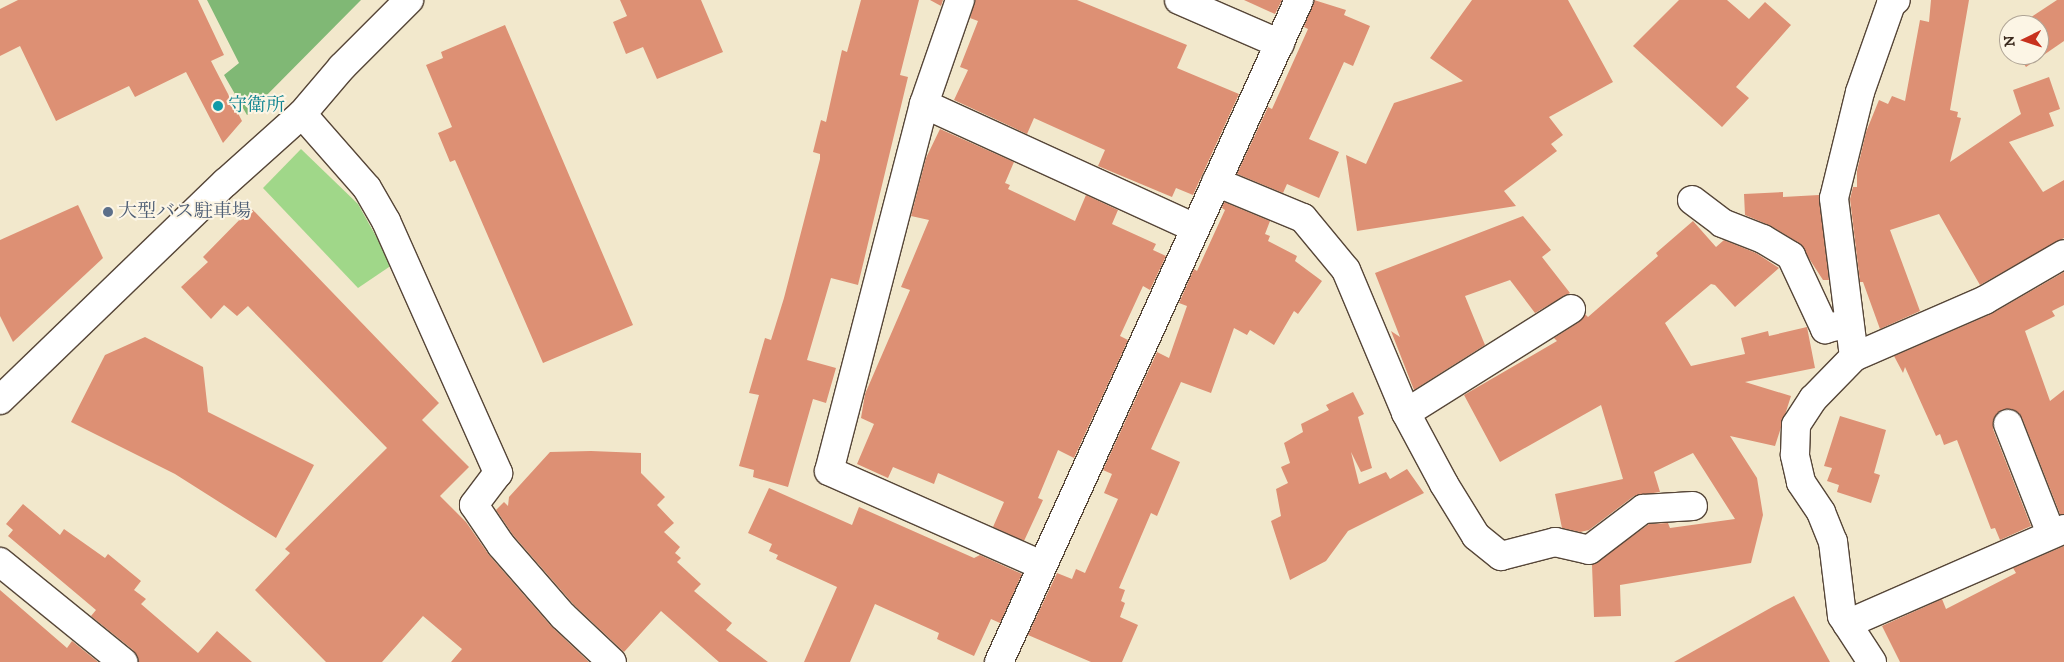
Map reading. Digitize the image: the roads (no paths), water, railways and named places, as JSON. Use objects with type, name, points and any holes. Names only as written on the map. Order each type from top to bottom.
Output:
[{"type":"street","points":[[0,400],[225,182],[302,114],[342,67],[409,0]]},
{"type":"street","points":[[960,0],[924,104],[829,471],[1041,565]]},
{"type":"street","points":[[1179,0],[1280,44]]},
{"type":"street","points":[[999,662],[1041,565],[1299,0]]},
{"type":"street","points":[[1854,357],[1834,198],[1860,92],[1892,4],[1896,0]]},
{"type":"street","points":[[924,104],[1195,228]]},
{"type":"street","points":[[302,114],[367,188],[386,221],[498,473],[474,505],[501,546],[556,609],[612,662]]},
{"type":"street","points":[[1216,182],[1303,218],[1346,270],[1406,413],[1476,536],[1501,556],[1555,542],[1589,550],[1643,509],[1694,506]]},
{"type":"street","points":[[1692,200],[1722,223],[1763,239],[1791,256],[1825,329],[1849,323]]},
{"type":"street","points":[[1872,662],[1847,624],[1841,609],[1833,542],[1820,512],[1801,482],[1795,455],[1796,425],[1813,399],[1854,357],[1985,300],[2064,254]]},
{"type":"street","points":[[1406,413],[1570,309]]},
{"type":"street","points":[[1847,624],[2058,531],[2008,424]]},
{"type":"street","points":[[0,562],[123,662]]},
{"type":"place","name":"守衛所","points":[[218,106]]},
{"type":"place","name":"大型バス駐車場","points":[[108,212]]}]
